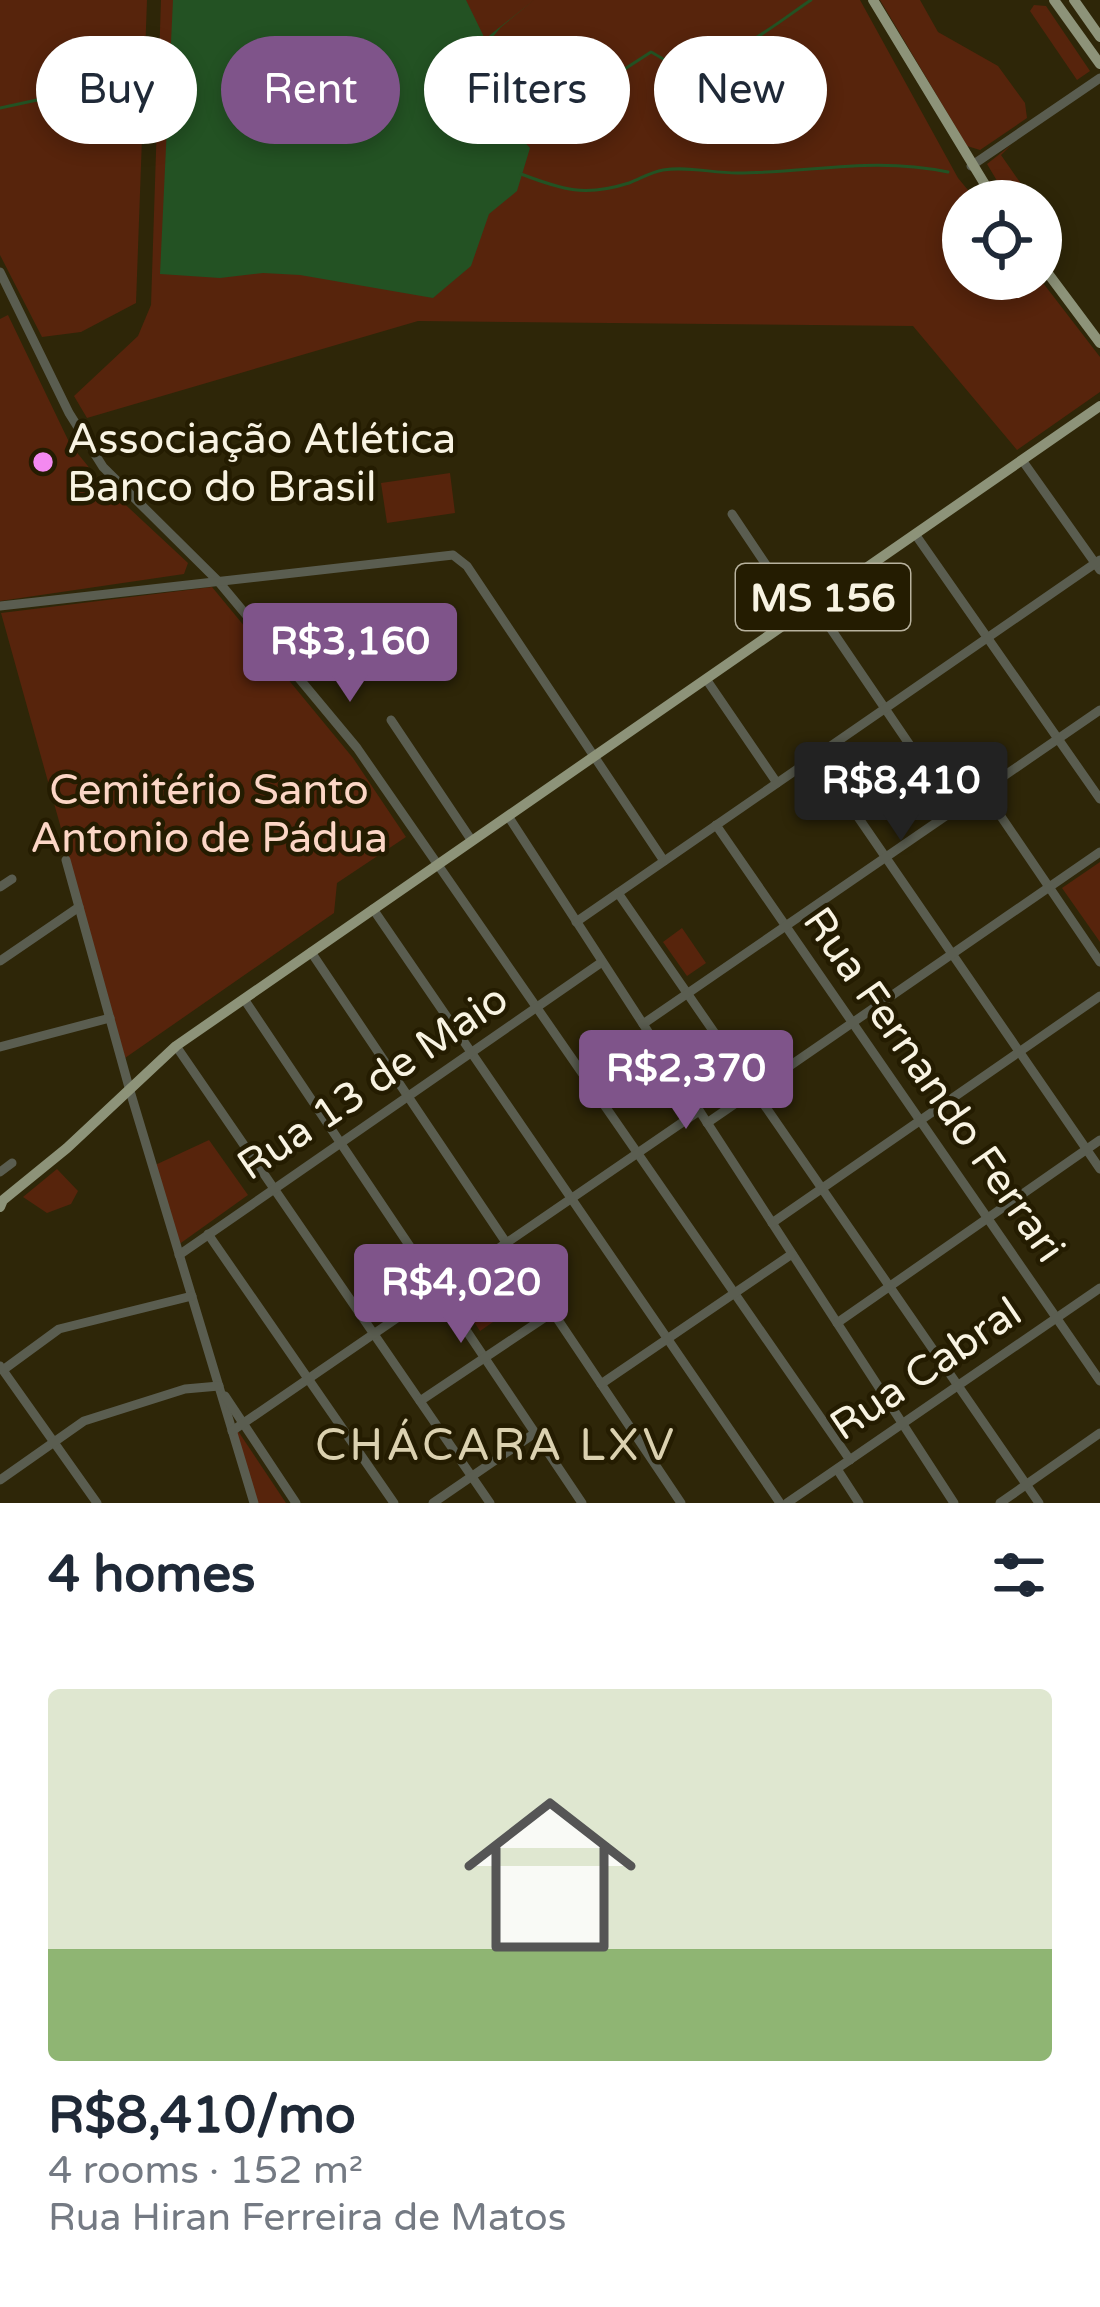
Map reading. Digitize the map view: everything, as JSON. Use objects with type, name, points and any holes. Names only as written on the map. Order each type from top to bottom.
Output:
[{"type":"main road","points":[[873,0],[981,180]]},
{"type":"main road","points":[[1075,0],[1100,37]]},
{"type":"main road","points":[[1059,2],[1100,64]]},
{"type":"main road","points":[[1062,292],[1100,343]]},
{"type":"main road","name":"MS 156","points":[[1,1202],[67,1148],[176,1046],[1100,406]]},
{"type":"street","points":[[971,166],[1100,78]]},
{"type":"street","points":[[0,272],[88,445],[120,485],[218,581],[357,748],[850,1460]]},
{"type":"street","points":[[576,922],[1099,564],[1022,460]]},
{"type":"street","points":[[732,514],[799,614]]},
{"type":"street","points":[[915,534],[1100,799]]},
{"type":"street","points":[[0,606],[453,555],[467,566],[664,861]]},
{"type":"street","points":[[190,583],[199,563]]},
{"type":"street","points":[[814,604],[954,810]]},
{"type":"street","points":[[706,679],[777,783]]},
{"type":"street","points":[[643,1024],[1100,710]]},
{"type":"street","points":[[391,720],[472,841]]},
{"type":"street","points":[[816,756],[1100,1169]]},
{"type":"street","points":[[982,790],[1100,962]]},
{"type":"street","points":[[508,816],[954,1503]]},
{"type":"street","name":"Rua Fernando Ferrari","points":[[716,825],[1100,1381]]},
{"type":"street","points":[[707,1123],[1100,852]]},
{"type":"street","points":[[66,860],[254,1503]]},
{"type":"street","points":[[0,887],[12,879]]},
{"type":"street","points":[[618,893],[1039,1503]]},
{"type":"street","points":[[0,961],[79,907]]},
{"type":"street","points":[[373,909],[783,1503]]},
{"type":"street","points":[[311,952],[681,1503]]},
{"type":"street","name":"Rua 13 de Maio","points":[[179,1255],[602,962]]},
{"type":"street","points":[[772,1223],[1100,996]]},
{"type":"street","points":[[244,999],[582,1503]]},
{"type":"street","points":[[0,1047],[110,1018]]},
{"type":"street","points":[[176,1046],[490,1503]]},
{"type":"street","points":[[232,1431],[699,1111]]},
{"type":"street","points":[[837,1323],[1100,1140]]},
{"type":"street","points":[[0,1172],[12,1163]]},
{"type":"street","points":[[208,1234],[394,1503]]},
{"type":"street","points":[[601,1384],[792,1254]]},
{"type":"street","name":"Rua Cabral","points":[[783,1503],[1100,1288]]},
{"type":"street","points":[[97,1503],[1,1368],[59,1330],[191,1296]]},
{"type":"street","points":[[420,1401],[553,1312]]},
{"type":"street","points":[[219,1386],[296,1503]]},
{"type":"street","points":[[0,1480],[78,1424],[185,1389],[219,1386]]},
{"type":"street","points":[[433,1503],[535,1433]]},
{"type":"street","points":[[1000,1503],[1100,1433]]},
{"type":"street","points":[[836,1469],[859,1503]]},
{"type":"green space","points":[[0,0],[147,0],[146,36],[36,36],[36,144],[142,144],[136,303],[81,332],[42,337],[0,255]]},
{"type":"green space","points":[[161,0],[860,0],[960,180],[942,180],[942,300],[1056,300],[1100,357],[1100,392],[1017,450],[913,326],[418,321],[87,418],[74,396],[138,336],[151,305],[156,144],[197,144],[197,36],[160,36]]},
{"type":"green space","points":[[880,0],[920,0],[938,32],[998,66],[1025,103],[1027,118],[980,150],[967,146]]},
{"type":"green space","points":[[1034,5],[1046,6],[1090,71],[1077,80],[1030,11]]},
{"type":"green space","points":[[1011,145],[1001,155],[1018,180],[997,180],[987,164]]},
{"type":"green space","name":"Associação Atlética Banco do Brasil","points":[[8,315],[70,444],[100,481],[188,563],[184,574],[0,601],[0,319]]},
{"type":"green space","points":[[450,473],[455,513],[387,523],[381,483]]},
{"type":"green space","name":"Cemitério Santo Antonio de Pádua","points":[[212,587],[353,758],[406,837],[337,883],[334,913],[125,1058],[1,613]]},
{"type":"green space","points":[[365,608],[380,647],[325,668],[310,629]]},
{"type":"green space","points":[[1100,862],[1100,942],[1062,888]]},
{"type":"green space","points":[[682,928],[706,963],[687,976],[663,942]]},
{"type":"green space","points":[[209,1140],[248,1195],[178,1245],[153,1166]]},
{"type":"green space","points":[[57,1169],[78,1191],[71,1204],[47,1213],[23,1197]]},
{"type":"green space","points":[[500,1254],[517,1278],[497,1292],[509,1311],[480,1331],[451,1287]]},
{"type":"green space","points":[[238,1431],[286,1503],[250,1503],[230,1436]]},
{"type":"shaded area","points":[[173,0],[466,0],[484,36],[424,36],[424,144],[526,144],[530,148],[517,191],[489,214],[471,266],[433,298],[300,275],[160,274],[166,144],[197,144],[197,36],[171,36]]},
{"type":"waterway","points":[[630,66],[651,52],[676,65],[710,61],[746,44],[811,0]]},
{"type":"waterway","points":[[0,108],[36,100]]},
{"type":"waterway","points":[[521,174],[587,191],[672,169],[737,173],[893,165],[948,172]]},
{"type":"place","name":"Associação Atlética Banco do Brasil","points":[[43,462]]},
{"type":"district","name":"CHÁCARA LXV","points":[[496,1444]]}]
